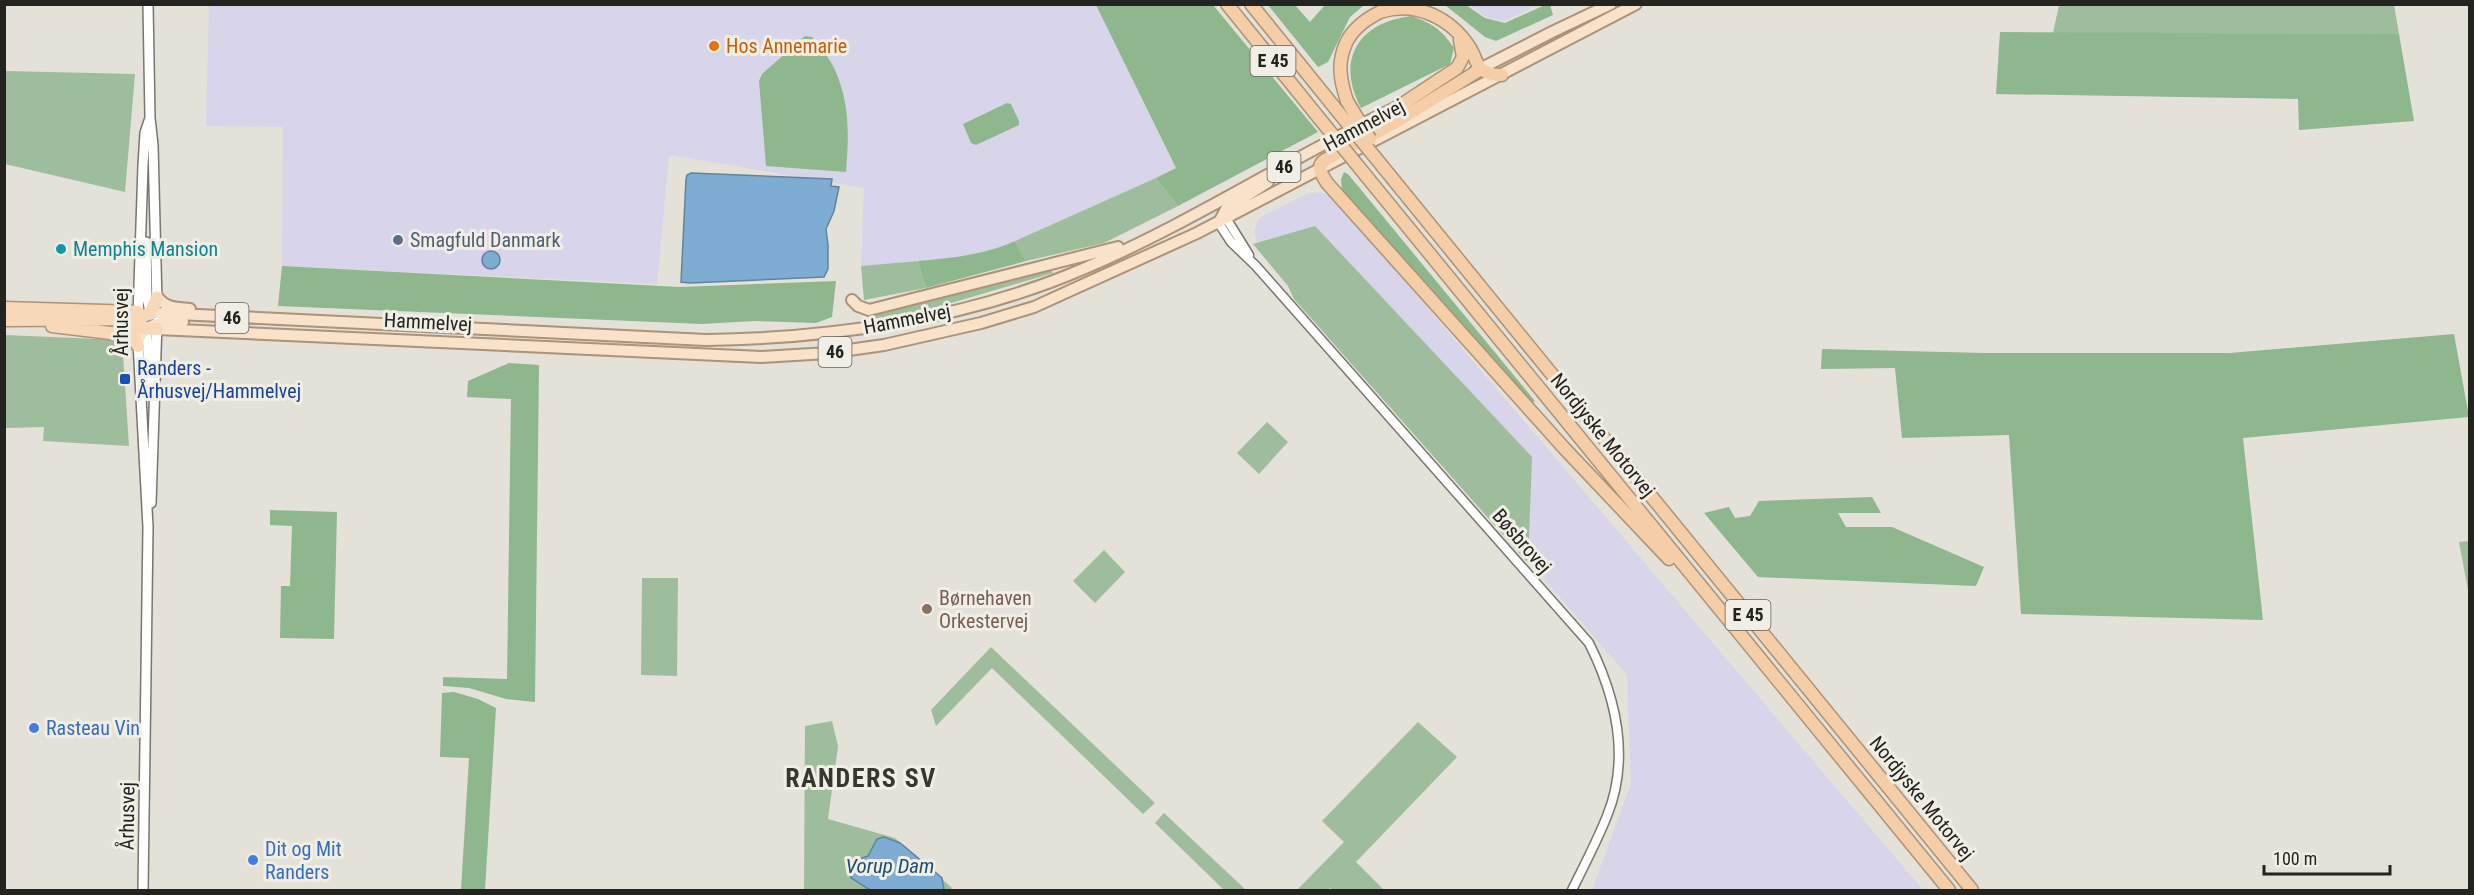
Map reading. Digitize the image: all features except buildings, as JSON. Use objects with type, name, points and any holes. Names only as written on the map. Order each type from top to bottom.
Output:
[{"type":"highway","name":"Nordjyske Motorvej","points":[[1227,4],[1949,891]]},
{"type":"highway","name":"E 45","points":[[1251,4],[1335,108],[1386,165]]},
{"type":"highway","points":[[1386,165],[1360,125],[1347,101],[1341,82],[1340,64],[1343,50],[1349,37],[1370,17],[1386,8],[1407,6],[1426,9],[1441,16],[1458,33],[1470,48],[1481,69],[1495,75],[1502,75]]},
{"type":"highway","points":[[1398,107],[1461,64],[1463,51],[1458,33]]},
{"type":"highway","points":[[1481,69],[1396,122],[1325,160],[1320,170],[1327,183],[1535,417],[1642,529],[1795,701]]},
{"type":"highway","name":"Nordjyske Motorvej","points":[[1386,165],[1523,339],[1972,891]]},
{"type":"highway","points":[[147,321],[157,298]]},
{"type":"highway","name":"Hammelvej","points":[[4,308],[147,321]]},
{"type":"highway","points":[[4,320],[127,335],[138,344]]},
{"type":"highway","name":"Hammelvej","points":[[4,320],[147,321]]},
{"type":"main road","name":"Århusvej","points":[[148,4],[157,298]]},
{"type":"main road","name":"Århusvej","points":[[150,42],[154,4]]},
{"type":"main road","name":"Hammelvej","points":[[147,321],[307,322],[706,340],[807,335],[898,323],[989,302],[1061,278],[1141,242],[1398,107],[1481,69],[1611,4]]},
{"type":"main road","name":"Hammelvej","points":[[147,321],[731,356],[828,353],[940,334],[1014,314],[1058,297],[1320,170],[1636,4]]},
{"type":"main road","name":"Århusvej","points":[[148,527],[153,483],[154,440],[147,321],[143,165],[145,134],[150,118]]},
{"type":"main road","points":[[1199,212],[1208,211],[1222,218],[1234,203],[1324,146]]},
{"type":"main road","points":[[852,300],[858,306],[869,310],[1141,242]]},
{"type":"main road","points":[[157,298],[163,304],[172,307],[307,322]]},
{"type":"main road","points":[[138,344],[147,321]]},
{"type":"main road","name":"Århusvej","points":[[138,344],[148,527],[143,891]]},
{"type":"street","name":"Bøsbrovej","points":[[1222,218],[1231,242],[1256,266],[1589,643],[1612,695],[1620,754],[1608,814],[1572,891]]},
{"type":"shaded area","points":[[1096,4],[1176,169],[1001,247],[957,258],[861,266],[864,188],[669,155],[657,284],[282,266],[283,127],[206,126],[209,5]]},
{"type":"shaded area","points":[[1470,5],[1539,5],[1504,21],[1486,17]]},
{"type":"shaded area","points":[[1321,192],[1335,199],[1923,890],[1592,890],[1631,784],[1627,675],[1258,248],[1254,231],[1259,218],[1306,194]]},
{"type":"green space","points":[[1096,5],[1213,5],[1318,132],[1178,206],[1156,178],[1176,168]]},
{"type":"green space","points":[[1268,5],[1295,5],[1310,22],[1325,5],[1364,5],[1350,17],[1328,62],[1318,67]]},
{"type":"green space","points":[[1445,5],[1466,5],[1485,18],[1505,23],[1545,5],[1550,5],[1553,15],[1496,41],[1485,37]]},
{"type":"green space","points":[[2059,5],[2394,5],[2399,34],[2053,33]]},
{"type":"green space","points":[[1412,16],[1436,28],[1449,41],[1454,48],[1450,64],[1361,108],[1351,74],[1352,59],[1357,46],[1378,26]]},
{"type":"green space","points":[[2000,32],[2399,34],[2414,121],[2299,130],[2298,99],[1996,94]]},
{"type":"green space","points":[[805,36],[812,37],[830,60],[843,93],[848,132],[846,172],[766,166],[759,81],[762,74]]},
{"type":"green space","points":[[5,71],[135,74],[125,192],[5,164]]},
{"type":"green space","points":[[1007,103],[1011,104],[1019,125],[976,145],[971,143],[963,124]]},
{"type":"green space","points":[[1344,172],[1535,401],[1532,403],[1342,191],[1341,179]]},
{"type":"green space","points":[[1156,178],[1178,206],[1104,243],[1026,261],[1015,241]]},
{"type":"green space","points":[[1315,226],[1532,457],[1528,563],[1294,299],[1288,286],[1253,244]]},
{"type":"green space","points":[[1015,241],[1026,261],[926,288],[918,261],[979,253]]},
{"type":"green space","points":[[918,261],[926,288],[864,300],[861,266]]},
{"type":"green space","points":[[282,266],[680,287],[836,281],[832,317],[816,323],[755,321],[702,324],[278,306]]},
{"type":"green space","points":[[1050,268],[1053,273],[931,309],[864,321],[868,314]]},
{"type":"green space","points":[[2454,334],[2469,417],[2243,438],[2263,620],[2021,614],[2009,435],[1902,438],[1895,368],[1821,369],[1822,349],[1986,353],[2230,353]]},
{"type":"green space","points":[[5,335],[122,340],[129,446],[43,441],[44,427],[5,428]]},
{"type":"green space","points":[[509,363],[539,365],[535,702],[506,699],[469,688],[443,686],[443,677],[507,679],[511,399],[467,397],[468,381]]},
{"type":"green space","points":[[1267,422],[1288,442],[1259,474],[1237,453]]},
{"type":"green space","points":[[1872,497],[1881,513],[1838,513],[1846,527],[1892,527],[1984,567],[1976,586],[1758,577],[1704,513],[1729,507],[1735,518],[1750,516],[1759,501]]},
{"type":"green space","points":[[270,510],[337,512],[334,639],[280,638],[281,586],[290,586],[292,526],[270,525]]},
{"type":"green space","points":[[2469,541],[2470,590],[2468,590],[2459,542]]},
{"type":"green space","points":[[1104,550],[1125,572],[1095,603],[1073,581]]},
{"type":"green space","points":[[642,578],[678,578],[677,676],[641,675]]},
{"type":"green space","points":[[991,647],[1155,803],[1143,814],[992,668],[936,726],[931,710]]},
{"type":"green space","points":[[454,692],[478,699],[496,708],[485,890],[461,890],[469,758],[440,757],[442,693]]},
{"type":"green space","points":[[832,721],[838,746],[828,819],[895,838],[952,888],[951,890],[804,890],[805,726]]},
{"type":"green space","points":[[1418,722],[1457,757],[1356,862],[1384,890],[1333,890],[1330,888],[1328,890],[1297,890],[1344,842],[1322,821]]},
{"type":"green space","points":[[1164,813],[1246,890],[1224,890],[1155,823]]},
{"type":"water","points":[[691,173],[832,179],[831,186],[839,187],[834,211],[826,229],[828,269],[824,277],[681,282],[686,179]]},
{"type":"water","points":[[491,251],[497,254],[500,260],[497,266],[491,269],[485,266],[482,260],[485,254]]},
{"type":"water","name":"Vorup Dam","points":[[884,837],[900,843],[942,878],[944,890],[870,890],[851,878],[855,860],[868,856],[877,839]]},
{"type":"place","name":"Hos Annemarie","points":[[714,46]]},
{"type":"place","name":"Smagfuld Danmark","points":[[398,240]]},
{"type":"place","name":"Memphis Mansion","points":[[61,249]]},
{"type":"place","name":"Randers - Århusvej/Hammelvej","points":[[125,379]]},
{"type":"place","name":"Børnehaven Orkestervej","points":[[927,609]]},
{"type":"place","name":"Rasteau Vin","points":[[34,728]]},
{"type":"place","name":"Dit og Mit Randers","points":[[253,860]]},
{"type":"district","name":"RANDERS SV","points":[[861,778]]}]
